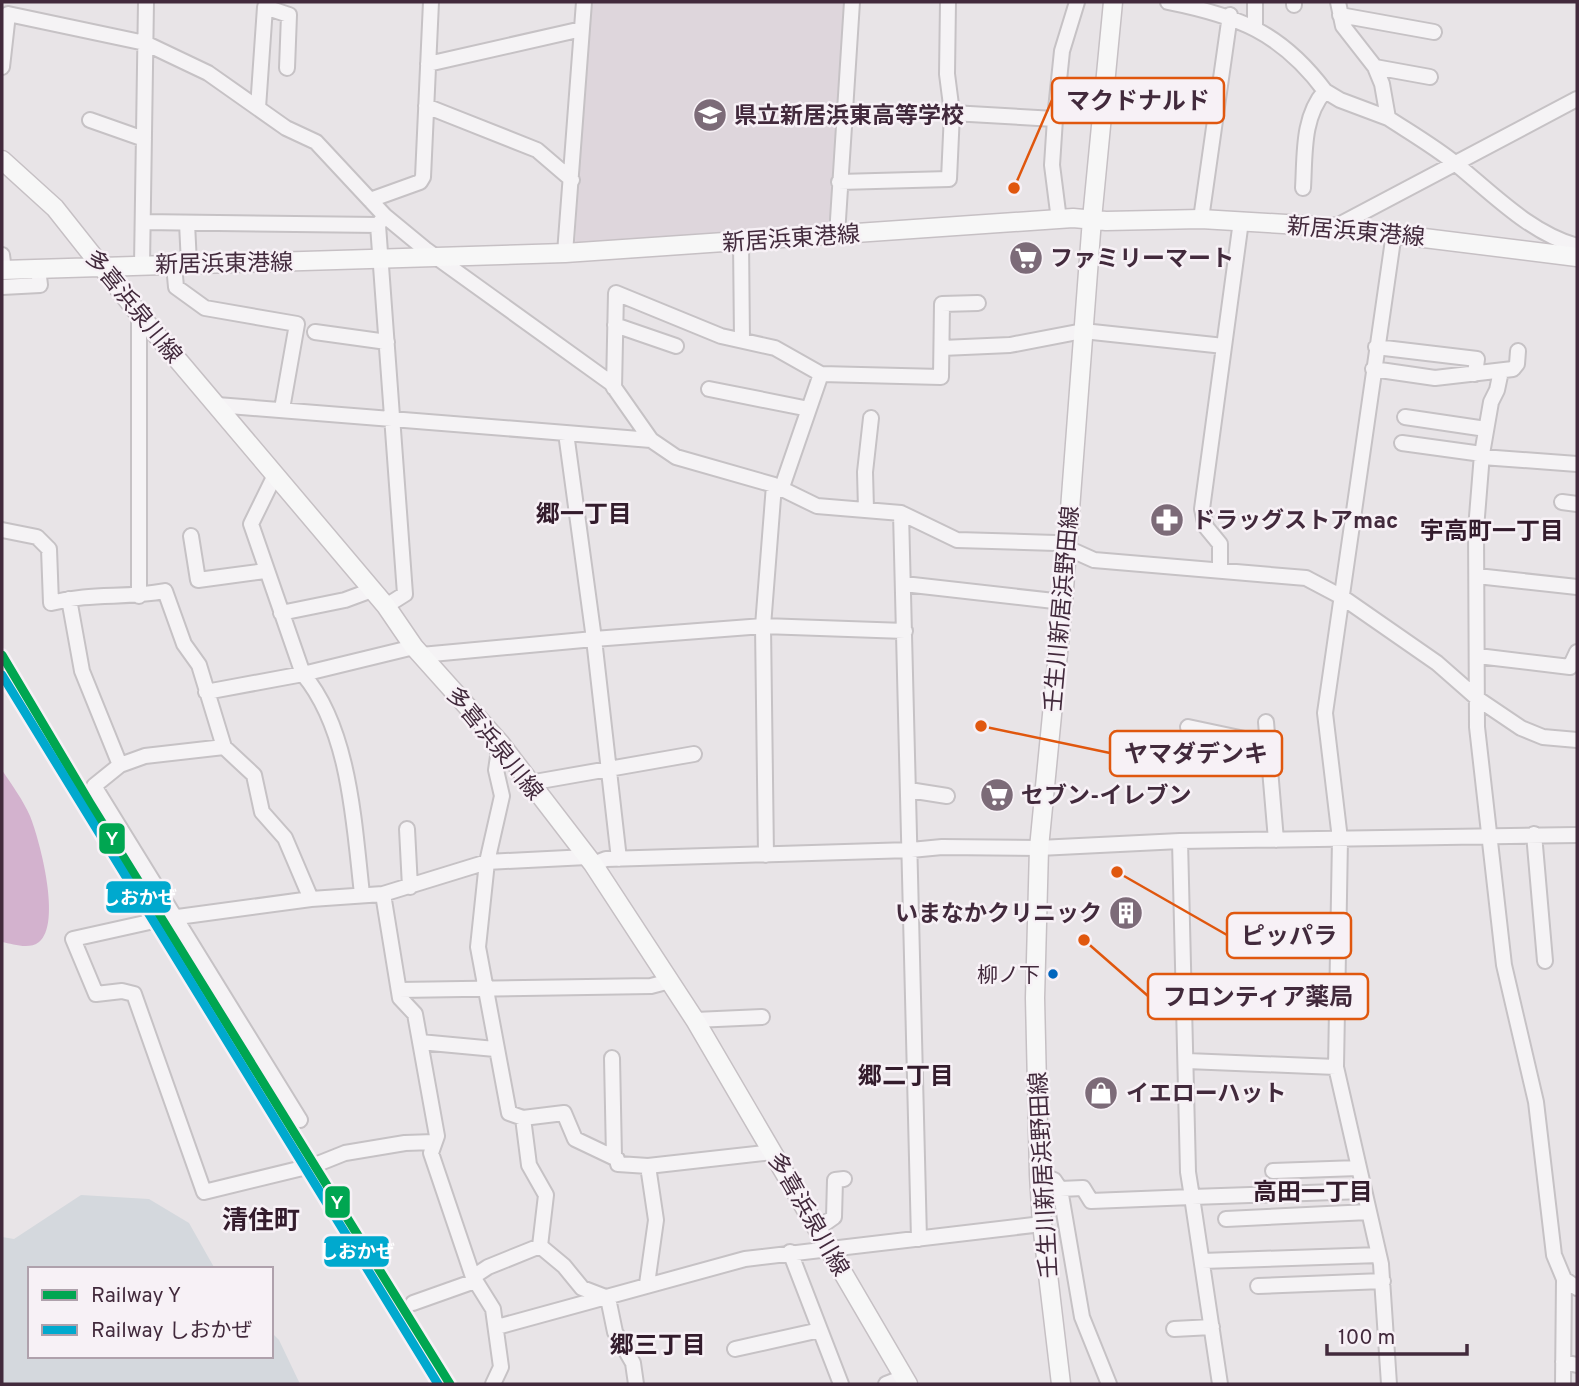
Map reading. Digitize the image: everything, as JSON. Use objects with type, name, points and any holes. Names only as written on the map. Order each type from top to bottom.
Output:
[{"type":"main road","name":"壬生川新居浜野田線","points":[[1061,1384],[1042,1224],[1035,998],[1039,848],[1063,602],[1092,219],[1113,2]]},
{"type":"main road","name":"多喜浜泉川線","points":[[2,160],[55,208],[139,314],[386,607],[417,651],[500,743],[590,860],[695,1020],[906,1381]]},
{"type":"main road","name":"新居浜東港線","points":[[2,271],[381,260],[435,255],[565,253],[1092,219],[1201,219],[1335,227],[1577,257]]},
{"type":"street","points":[[142,265],[146,2]]},
{"type":"street","points":[[370,200],[420,182],[424,177],[431,2]]},
{"type":"street","points":[[565,253],[584,2]]},
{"type":"street","points":[[837,235],[852,2]]},
{"type":"street","points":[[839,182],[949,179],[952,113],[947,74],[948,2]]},
{"type":"street","points":[[1059,220],[1052,165],[1055,119],[1062,51],[1077,2]]},
{"type":"street","points":[[1168,2],[1230,15],[1277,40],[1325,91],[1340,100],[1388,118],[1455,163],[1483,188],[1535,226],[1557,240],[1577,246]]},
{"type":"street","points":[[1255,2],[1255,27]]},
{"type":"street","points":[[258,108],[265,7],[289,15],[287,68]]},
{"type":"street","points":[[1339,8],[1434,32]]},
{"type":"street","points":[[1339,8],[1355,44],[1375,67],[1385,94],[1388,118]]},
{"type":"street","points":[[2,67],[5,13],[145,43],[208,73],[286,128],[316,142],[370,200],[381,220],[435,255],[614,388],[651,440],[676,457],[777,487],[817,506],[901,513],[957,540],[1067,546],[1094,561],[1220,568],[1306,578],[1342,597],[1437,663],[1478,699],[1521,728],[1543,737],[1577,740]]},
{"type":"street","points":[[1201,219],[1230,15]]},
{"type":"street","points":[[428,64],[582,29]]},
{"type":"street","points":[[1375,67],[1430,77]]},
{"type":"street","points":[[1303,188],[1310,120],[1316,101],[1325,91]]},
{"type":"street","points":[[1335,227],[1577,99]]},
{"type":"street","points":[[426,106],[537,150],[572,180]]},
{"type":"street","points":[[952,113],[1055,119]]},
{"type":"street","points":[[90,120],[145,139]]},
{"type":"street","points":[[143,222],[381,220]]},
{"type":"street","points":[[381,220],[381,260],[405,594],[386,607]]},
{"type":"street","points":[[1220,568],[1220,544],[1206,527],[1202,509],[1241,221]]},
{"type":"street","points":[[187,223],[176,287],[205,308],[298,324],[282,409]]},
{"type":"street","points":[[1389,1384],[1379,1255],[1336,1067],[1340,839],[1325,713],[1394,233]]},
{"type":"street","points":[[741,241],[741,340]]},
{"type":"street","points":[[614,388],[616,293],[721,336],[775,348],[821,374],[942,377],[942,304],[978,303]]},
{"type":"street","points":[[139,314],[139,596]]},
{"type":"street","points":[[615,325],[676,346]]},
{"type":"street","points":[[942,348],[1010,345],[1083,331],[1224,346]]},
{"type":"street","points":[[315,332],[387,342]]},
{"type":"street","points":[[1376,347],[1477,359],[1475,374]]},
{"type":"street","points":[[1373,369],[1435,378],[1475,374],[1513,369],[1517,364],[1518,351]]},
{"type":"street","points":[[1502,370],[1497,390],[1490,402],[1482,455],[1476,529],[1477,727],[1504,965],[1536,1102],[1554,1255],[1564,1279],[1570,1363],[1563,1384]]},
{"type":"street","points":[[766,855],[763,626],[777,487],[821,374]]},
{"type":"street","points":[[709,389],[809,409]]},
{"type":"street","points":[[217,405],[651,440]]},
{"type":"street","points":[[1405,417],[1486,429]]},
{"type":"street","points":[[866,509],[865,472],[871,418]]},
{"type":"street","points":[[566,433],[594,639],[619,859]]},
{"type":"street","points":[[1402,443],[1482,455],[1577,464]]},
{"type":"street","points":[[275,475],[251,524],[265,571],[303,674],[318,692],[351,796],[362,894]]},
{"type":"street","points":[[1562,502],[1577,504]]},
{"type":"street","points":[[901,513],[919,1239]]},
{"type":"street","points":[[2,530],[37,537],[49,549],[51,603],[95,594],[139,596],[165,591],[184,644],[198,665],[224,747],[254,775],[262,812],[285,838],[311,899]]},
{"type":"street","points":[[191,536],[198,580],[265,571]]},
{"type":"street","points":[[1476,576],[1577,587]]},
{"type":"street","points":[[904,584],[1063,602]]},
{"type":"street","points":[[281,613],[345,600],[372,590]]},
{"type":"street","points":[[69,599],[82,671],[120,765]]},
{"type":"street","points":[[206,692],[417,651],[763,626],[905,631]]},
{"type":"street","points":[[1478,656],[1570,667],[1577,652]]},
{"type":"street","points":[[1266,722],[1276,840]]},
{"type":"street","points":[[1188,727],[1268,744]]},
{"type":"street","points":[[500,743],[496,770],[502,796],[486,862],[478,947],[509,1114],[523,1118],[564,1112],[575,1139],[614,1157]]},
{"type":"street","points":[[224,747],[164,753],[120,765],[93,786],[300,1120]]},
{"type":"street","points":[[529,783],[694,754]]},
{"type":"street","points":[[909,790],[947,796]]},
{"type":"street","points":[[407,829],[410,887]]},
{"type":"street","points":[[434,1142],[405,1143],[345,1153],[315,1166],[204,1192],[134,994],[122,991],[96,994],[73,939],[176,917],[311,899],[383,894],[486,862],[766,855],[942,847],[1039,848],[1180,841],[1490,834],[1577,835]]},
{"type":"street","points":[[1534,834],[1545,961]]},
{"type":"street","points":[[1180,841],[1188,1172],[1220,1384]]},
{"type":"street","points":[[383,894],[400,998],[415,1014],[437,1136],[431,1153],[474,1279],[493,1309],[501,1367],[494,1384]]},
{"type":"street","points":[[399,990],[651,986],[670,981]]},
{"type":"street","points":[[695,1020],[762,1017]]},
{"type":"street","points":[[420,1042],[495,1049]]},
{"type":"street","points":[[612,1058],[614,1157],[618,1164],[648,1166],[773,1152]]},
{"type":"street","points":[[1187,1061],[1336,1067]]},
{"type":"street","points":[[523,1118],[529,1165],[546,1195],[540,1247]]},
{"type":"street","points":[[647,1284],[656,1220],[648,1166]]},
{"type":"street","points":[[1273,1171],[1358,1168]]},
{"type":"street","points":[[1040,1174],[1054,1180],[1060,1189],[1082,1317],[1109,1384]]},
{"type":"street","points":[[817,1229],[834,1217],[835,1180],[844,1179]]},
{"type":"street","points":[[1060,1189],[1083,1188],[1091,1201],[1364,1191]]},
{"type":"street","points":[[1226,1219],[1369,1213]]},
{"type":"street","points":[[496,1327],[745,1259],[1042,1224]]},
{"type":"street","points":[[413,1303],[474,1279],[488,1267],[540,1247]]},
{"type":"street","points":[[540,1247],[564,1266],[582,1288],[606,1296]]},
{"type":"street","points":[[790,1252],[841,1384]]},
{"type":"street","points":[[1202,1261],[1379,1255]]},
{"type":"street","points":[[1564,1279],[1577,1288]]},
{"type":"street","points":[[1258,1286],[1383,1281]]},
{"type":"street","points":[[606,1296],[617,1337],[633,1363],[636,1384]]},
{"type":"street","points":[[1174,1329],[1212,1327]]},
{"type":"street","points":[[736,1349],[820,1330]]},
{"type":"street","points":[[886,1384],[906,1381]]},
{"type":"shaded area","name":"県立新居浜東高等学校","points":[[589,2],[846,2],[831,228],[575,243]]},
{"type":"shaded area","points":[[2,770],[30,816],[47,882],[49,918],[46,932],[39,942],[31,946],[2,942]]},
{"type":"shaded area","points":[[81,1195],[149,1199],[189,1223],[214,1267],[28,1267],[28,1358],[273,1358],[273,1334],[279,1340],[300,1384],[2,1384],[2,1237],[14,1239]]},
{"type":"rail line","name":"Y","points":[[2,655],[90,803],[450,1384]]},
{"type":"rail line","name":"しおかぜ","points":[[2,675],[438,1384]]},
{"type":"place","name":"県立新居浜東高等学校","points":[[710,115]]},
{"type":"place","name":"マクドナルド","points":[[1014,188]]},
{"type":"place","name":"ファミリーマート","points":[[1026,258]]},
{"type":"place","name":"ドラッグストアmac","points":[[1167,520]]},
{"type":"place","name":"ヤマダデンキ","points":[[981,726]]},
{"type":"place","name":"セブン-イレブン","points":[[997,795]]},
{"type":"place","name":"ピッパラ","points":[[1117,872]]},
{"type":"place","name":"いまなかクリニック","points":[[1126,913]]},
{"type":"place","name":"フロンティア薬局","points":[[1084,940]]},
{"type":"place","name":"柳ノ下","points":[[1053,974]]},
{"type":"place","name":"イエローハット","points":[[1101,1093]]},
{"type":"district","name":"郷一丁目","points":[[584,514]]},
{"type":"district","name":"宇高町一丁目","points":[[1492,531]]},
{"type":"district","name":"郷二丁目","points":[[906,1076]]},
{"type":"district","name":"高田一丁目","points":[[1313,1192]]},
{"type":"district","name":"清住町","points":[[261,1220]]},
{"type":"district","name":"郷三丁目","points":[[658,1345]]}]
